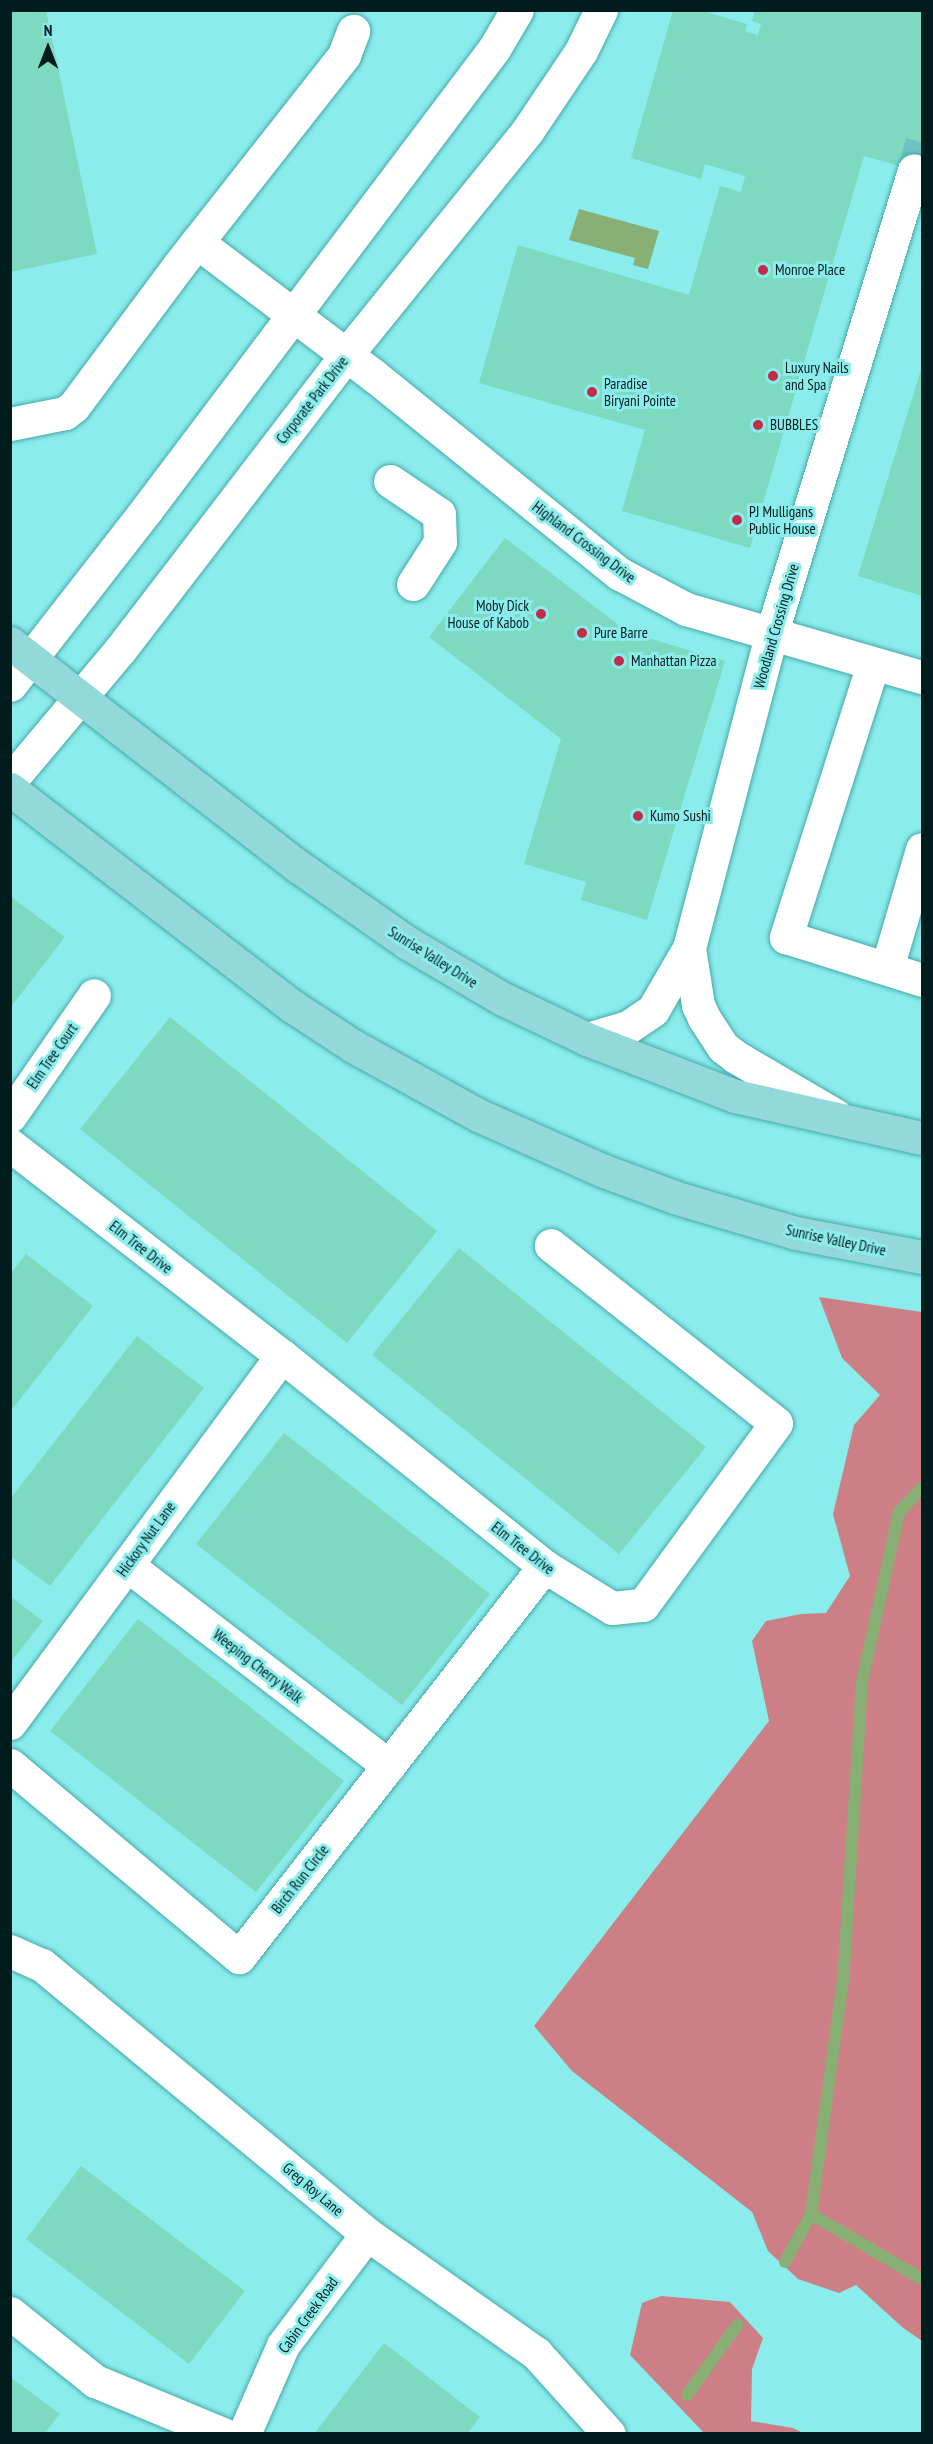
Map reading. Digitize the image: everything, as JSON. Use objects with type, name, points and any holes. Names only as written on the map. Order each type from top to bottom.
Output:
[{"type":"main road","name":"Sunrise Valley Drive","points":[[20,651],[290,861],[388,930],[457,974],[587,1040],[735,1096],[922,1138]]},
{"type":"main road","name":"Sunrise Valley Drive","points":[[10,789],[292,1006],[353,1046],[478,1115],[572,1158],[676,1198],[796,1233],[922,1257]]},
{"type":"street","points":[[10,685],[20,651],[293,315],[494,49],[517,10]]},
{"type":"street","name":"Corporate Park Drive","points":[[10,781],[120,650],[346,355],[528,130],[581,51],[602,10]]},
{"type":"street","points":[[10,424],[65,413],[74,406],[197,242],[344,55],[353,31]]},
{"type":"street","name":"Woodland Crossing Drive","points":[[587,1040],[628,1026],[653,1010],[689,948],[771,635],[914,170]]},
{"type":"street","name":"Highland Crossing Drive","points":[[197,242],[346,355],[620,574],[686,609],[922,677]]},
{"type":"street","points":[[390,481],[439,514],[440,542],[413,584]]},
{"type":"street","points":[[873,664],[786,937],[922,980]]},
{"type":"street","points":[[886,968],[922,849]]},
{"type":"street","name":"Woodland Crossing Drive","points":[[689,948],[698,1005],[707,1024],[723,1047],[848,1123]]},
{"type":"street","name":"Elm Tree Court","points":[[10,1116],[94,995]]},
{"type":"street","name":"Elm Tree Drive","points":[[10,1145],[282,1356],[544,1566],[612,1608],[643,1605],[776,1423],[551,1245]]},
{"type":"street","name":"Hickory Nut Lane","points":[[10,1723],[282,1356]]},
{"type":"street","name":"Weeping Cherry Walk","points":[[127,1565],[389,1766]]},
{"type":"street","name":"Birch Run Circle","points":[[10,1766],[239,1957],[544,1566]]},
{"type":"street","name":"Greg Roy Lane","points":[[10,1951],[42,1965],[367,2234],[536,2353],[609,2433]]},
{"type":"street","name":"Cabin Creek Road","points":[[244,2433],[283,2345],[367,2234]]},
{"type":"street","points":[[10,2313],[95,2381],[223,2433]]},
{"type":"shaded area","points":[[579,209],[659,231],[648,269],[633,265],[635,258],[569,240]]},
{"type":"shaded area","points":[[819,1297],[922,1312],[922,2341],[902,2327],[856,2285],[839,2293],[798,2279],[768,2251],[752,2212],[572,2071],[534,2026],[769,1721],[752,1641],[766,1621],[801,1614],[826,1613],[850,1576],[833,1514],[854,1425],[880,1395],[842,1358]]},
{"type":"shaded area","points":[[661,2296],[730,2302],[763,2338],[752,2369],[751,2421],[793,2428],[803,2433],[704,2433],[630,2355],[642,2303]]},
{"type":"building","points":[[10,10],[46,10],[97,254],[10,272]]},
{"type":"building","name":"Monroe Place","points":[[673,10],[699,10],[747,24],[745,31],[758,35],[761,24],[752,21],[755,10],[922,10],[922,172],[864,156],[750,548],[622,511],[645,430],[479,383],[518,245],[689,295],[720,186],[741,192],[745,176],[705,164],[701,179],[631,158]]},
{"type":"building","points":[[922,366],[922,596],[858,576]]},
{"type":"building","points":[[505,538],[628,632],[725,661],[647,920],[581,900],[586,882],[524,864],[561,739],[429,637]]},
{"type":"building","points":[[10,896],[65,937],[10,1008]]},
{"type":"building","points":[[170,1017],[437,1231],[347,1343],[80,1129]]},
{"type":"building","points":[[459,1248],[706,1447],[619,1554],[372,1355]]},
{"type":"building","points":[[26,1254],[93,1306],[10,1412],[10,1274]]},
{"type":"building","points":[[137,1336],[204,1388],[50,1586],[10,1556],[10,1499]]},
{"type":"building","points":[[284,1433],[490,1594],[402,1705],[196,1544]]},
{"type":"building","points":[[10,1596],[43,1621],[10,1663]]},
{"type":"building","points":[[138,1619],[344,1781],[256,1892],[50,1731]]},
{"type":"building","points":[[81,2166],[245,2291],[189,2364],[26,2239]]},
{"type":"building","points":[[384,2343],[480,2417],[467,2434],[314,2434]]},
{"type":"building","points":[[10,2377],[60,2414],[44,2434],[10,2434]]},
{"type":"waterway","points":[[922,1488],[899,1512],[862,1682],[843,1980],[811,2214],[922,2279]]},
{"type":"waterway","points":[[785,2262],[811,2214]]},
{"type":"waterway","points":[[687,2395],[738,2324]]},
{"type":"tunnel","points":[[914,170],[922,142]]},
{"type":"place","name":"Monroe Place","points":[[763,270]]},
{"type":"place","name":"Luxury Nails and Spa","points":[[773,376]]},
{"type":"place","name":"Paradise Biryani Pointe","points":[[592,392]]},
{"type":"place","name":"BUBBLES","points":[[758,425]]},
{"type":"place","name":"PJ Mulligans Public House","points":[[737,520]]},
{"type":"place","name":"Moby Dick House of Kabob","points":[[541,614]]},
{"type":"place","name":"Pure Barre","points":[[582,633]]},
{"type":"place","name":"Manhattan Pizza","points":[[619,661]]},
{"type":"place","name":"Kumo Sushi","points":[[638,816]]}]
